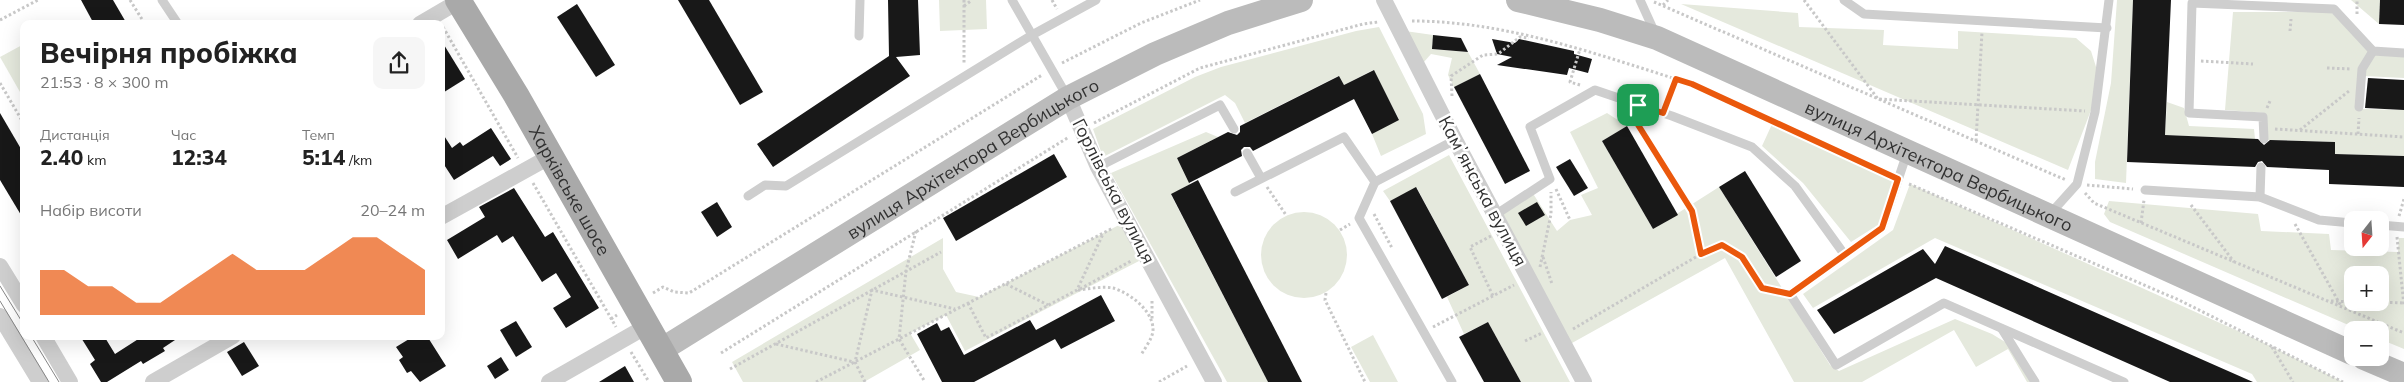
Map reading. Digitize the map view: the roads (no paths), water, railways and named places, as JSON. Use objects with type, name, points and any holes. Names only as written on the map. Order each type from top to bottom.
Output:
[{"type":"main road","name":"Харківське шосе","points":[[458,1],[551,156],[679,382]]},
{"type":"street","name":"вулиця Архітектора Вербицького","points":[[661,350],[1068,98],[1155,54],[1219,27],[1301,0]]},
{"type":"street","name":"Камʼянська вулиця","points":[[1384,0],[1495,215],[1533,276],[1559,337],[1584,382]]},
{"type":"street","name":"вулиця Архітектора Вербицького","points":[[1518,0],[1600,20],[1658,38],[1907,153],[2344,348]]},
{"type":"street","points":[[427,20],[458,1]]},
{"type":"street","name":"Горлівська вулиця","points":[[1068,98],[1098,167],[1214,382]]},
{"type":"street","points":[[445,215],[551,156]]},
{"type":"street","points":[[0,266],[20,298]]},
{"type":"street","points":[[549,382],[624,339],[641,315]]},
{"type":"street","points":[[0,316],[40,382]]},
{"type":"street","points":[[45,340],[70,382]]},
{"type":"street","points":[[153,382],[226,340]]},
{"type":"street","points":[[2382,366],[2404,376]]},
{"type":"lane","points":[[162,0],[175,20]]},
{"type":"lane","points":[[860,0],[860,36]]},
{"type":"lane","name":"Горлівська вулиця","points":[[1012,0],[1068,98]]},
{"type":"lane","points":[[748,196],[765,185],[786,186],[1032,35],[1096,0]]},
{"type":"lane","points":[[1640,0],[1658,38]]},
{"type":"lane","points":[[1844,0],[1864,14],[2107,28]]},
{"type":"lane","points":[[2048,216],[2077,184],[2096,112],[2109,0]]},
{"type":"lane","points":[[2264,139],[2263,118],[2189,113],[2192,3],[2334,9],[2373,51],[2404,53]]},
{"type":"lane","points":[[2359,107],[2362,69],[2373,51]]},
{"type":"lane","points":[[1495,215],[1550,178],[1530,127],[1595,90],[1663,113],[1752,147],[1796,186],[1844,254]]},
{"type":"lane","points":[[1098,167],[1220,105],[1234,129]]},
{"type":"lane","points":[[1236,192],[1344,137],[1375,182]]},
{"type":"lane","points":[[1452,382],[1359,218],[1375,182],[1455,140]]},
{"type":"lane","points":[[1907,153],[1882,228],[1790,294],[1836,365],[1944,303],[2124,382]]},
{"type":"lane","points":[[1247,154],[1261,178]]},
{"type":"lane","points":[[2260,198],[2261,167]]},
{"type":"lane","points":[[2145,190],[2260,198],[2320,220],[2344,222]]},
{"type":"lane","points":[[2001,329],[2035,382]]},
{"type":"tram line","points":[[0,286],[20,318]]},
{"type":"tram line","points":[[0,301],[20,334]]},
{"type":"tram line","points":[[24,340],[49,382]]},
{"type":"tram line","points":[[33,340],[59,382]]}]
